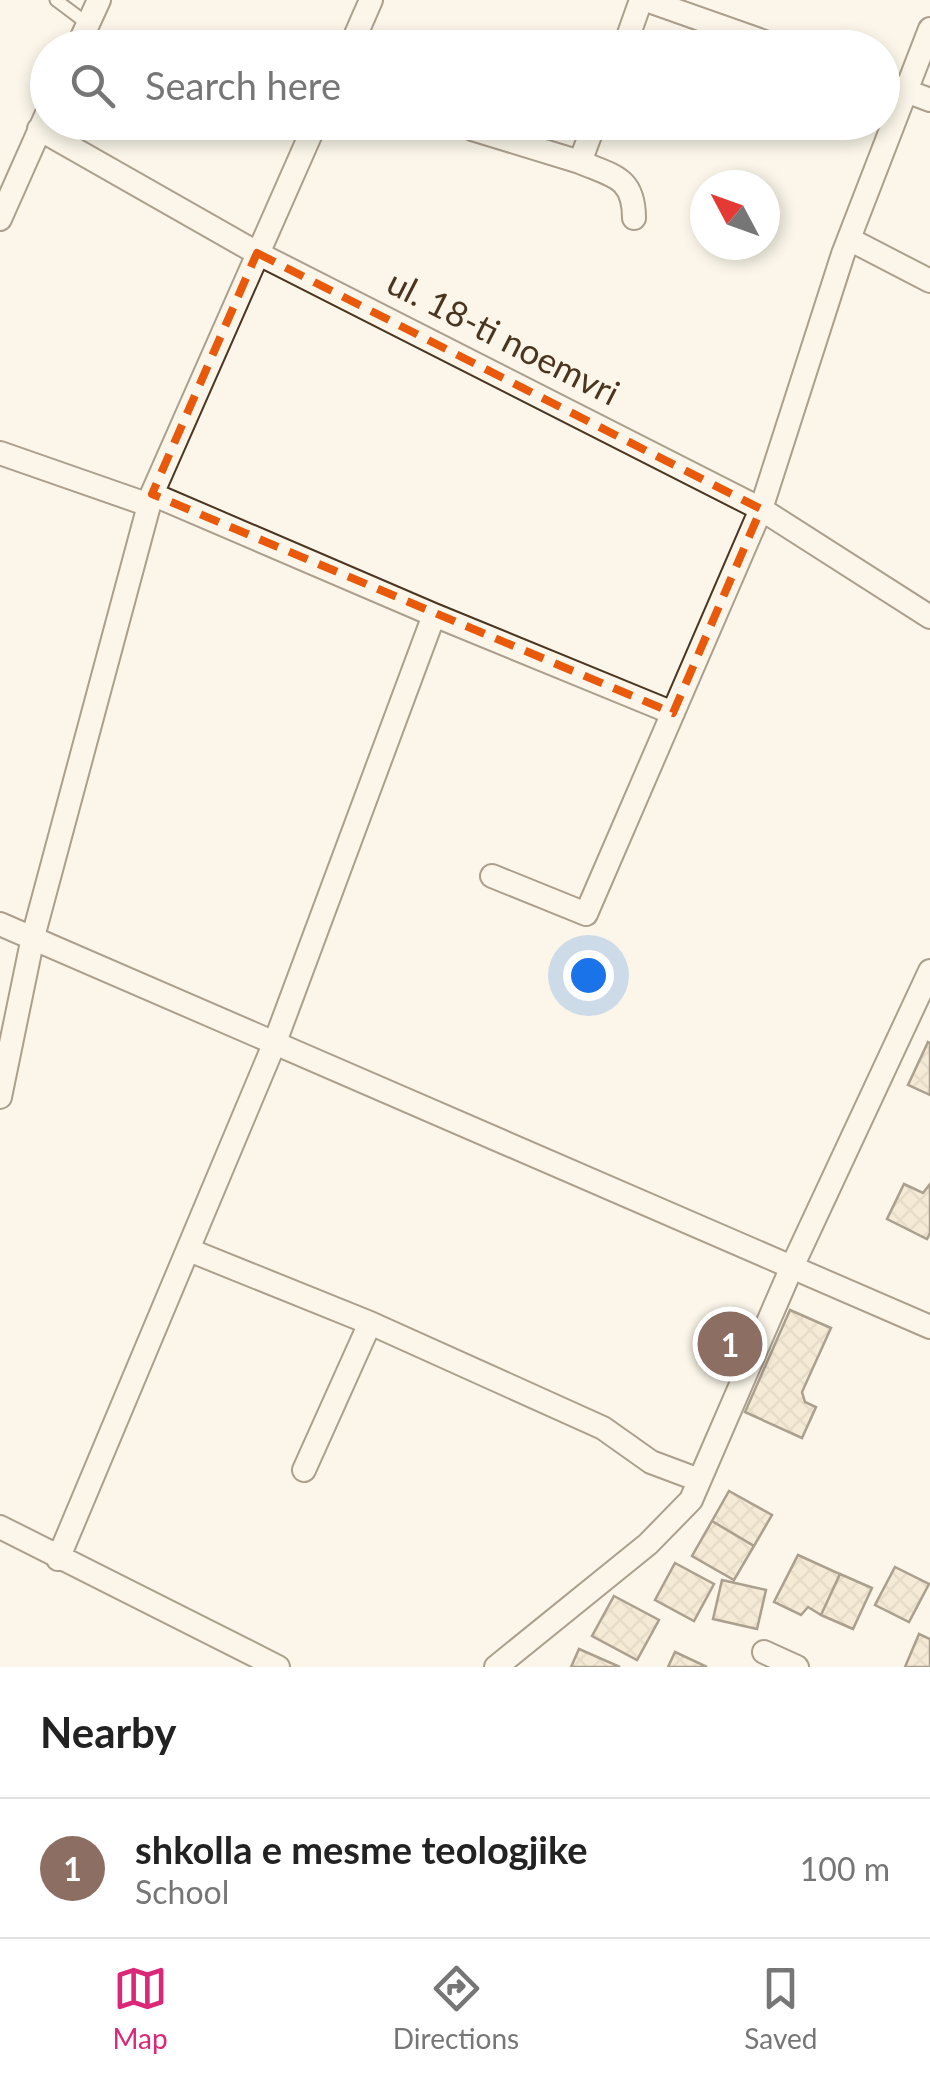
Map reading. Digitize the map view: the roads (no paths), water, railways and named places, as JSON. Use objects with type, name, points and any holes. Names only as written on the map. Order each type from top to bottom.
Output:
[{"type":"street","points":[[85,30],[100,0]]},
{"type":"street","points":[[358,30],[371,0]]},
{"type":"street","points":[[632,30],[644,0],[730,30]]},
{"type":"street","points":[[900,135],[919,96],[930,29]]},
{"type":"street","points":[[0,219],[34,140]]},
{"type":"street","name":"ul. 18-ti noemvri","points":[[75,140],[258,253],[761,509],[930,617]]},
{"type":"street","points":[[0,1098],[34,937],[151,500],[308,140]]},
{"type":"street","points":[[508,140],[623,180],[634,196],[634,218]]},
{"type":"street","points":[[580,162],[589,140]]},
{"type":"street","points":[[492,876],[586,914],[761,509],[849,239],[897,140]]},
{"type":"street","points":[[849,239],[930,281]]},
{"type":"street","points":[[0,453],[151,500],[673,712]]},
{"type":"street","points":[[58,1559],[275,1042],[434,615]]},
{"type":"street","points":[[0,924],[930,1328]]},
{"type":"street","points":[[496,1667],[648,1544],[690,1500],[791,1269],[930,971]]},
{"type":"street","points":[[189,1250],[370,1323],[603,1428],[652,1462],[699,1480]]},
{"type":"street","points":[[304,1470],[370,1323]]},
{"type":"street","points":[[0,1527],[278,1667]]},
{"type":"street","points":[[764,1652],[797,1667]]},
{"type":"lane","points":[[56,0],[88,24]]},
{"type":"place","name":"shkolla e mesme teologjike","points":[[730,1344]]}]
